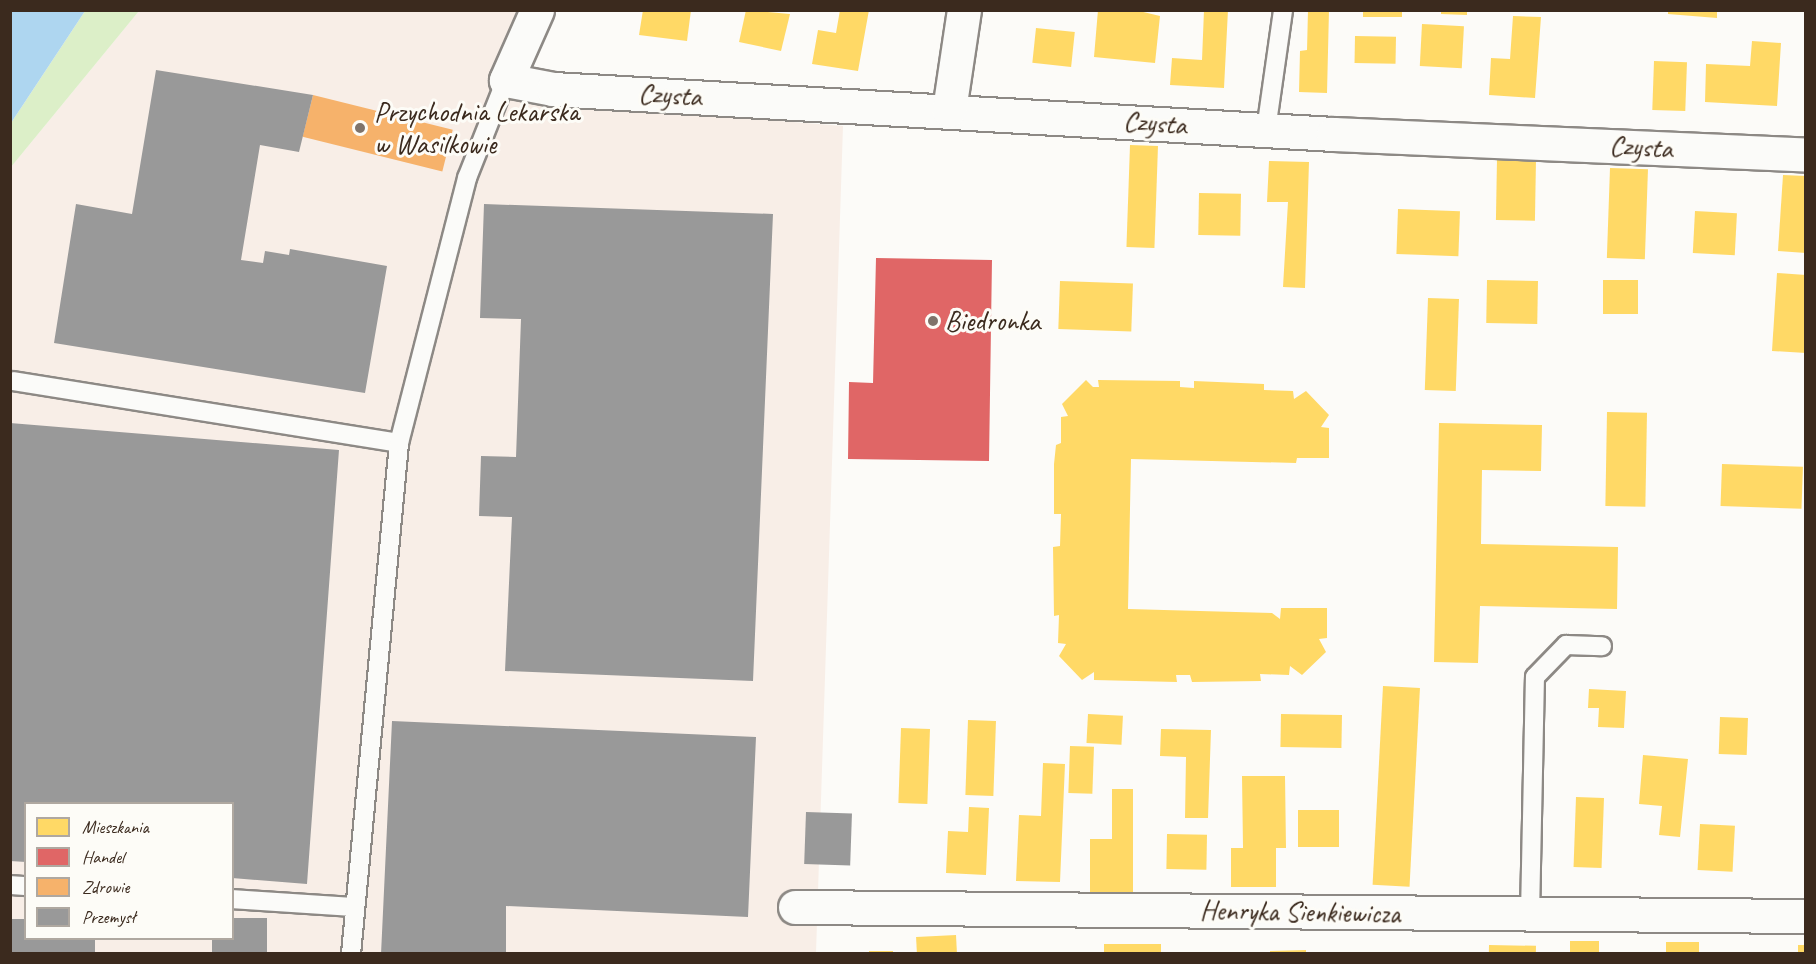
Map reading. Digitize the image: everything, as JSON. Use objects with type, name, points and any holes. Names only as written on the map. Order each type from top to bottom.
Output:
[{"type":"street","points":[[506,80],[537,10]]},
{"type":"street","points":[[949,110],[964,10]]},
{"type":"street","name":"Czysta","points":[[506,80],[553,89],[1266,130],[1806,154]]},
{"type":"street","name":"Henryka Sienkiewicza","points":[[795,907],[1806,916]]},
{"type":"lane","points":[[1266,130],[1283,10]]},
{"type":"lane","points":[[351,954],[352,907],[399,443],[467,178],[506,80]]},
{"type":"lane","points":[[13,381],[399,443]]},
{"type":"lane","points":[[1530,914],[1535,677],[1566,645],[1602,646]]},
{"type":"lane","points":[[234,899],[352,907]]},
{"type":"shaded area","points":[[139,11],[521,11],[489,98],[843,126],[816,953],[11,954],[11,167]]},
{"type":"green space","points":[[85,11],[139,11],[11,167],[11,123]]},
{"type":"water","points":[[10,11],[85,11],[11,123]]},
{"type":"building: Mieszkania","points":[[643,10],[691,10],[687,41],[639,35]]},
{"type":"building: Mieszkania","points":[[746,10],[790,14],[781,51],[739,42]]},
{"type":"building: Mieszkania","points":[[840,10],[869,10],[858,71],[812,64],[818,30],[836,33]]},
{"type":"building: Mieszkania","points":[[1098,10],[1135,10],[1160,16],[1155,63],[1094,57]]},
{"type":"building: Mieszkania","points":[[1204,10],[1228,10],[1224,88],[1170,85],[1172,58],[1202,60]]},
{"type":"building: Mieszkania","points":[[1308,10],[1329,10],[1327,93],[1299,92],[1300,51],[1307,50]]},
{"type":"building: Mieszkania","points":[[1363,10],[1402,10],[1402,17],[1363,17]]},
{"type":"building: Mieszkania","points":[[1441,10],[1467,10],[1467,15],[1441,14]]},
{"type":"building: Mieszkania","points":[[1668,10],[1717,10],[1717,18],[1668,14]]},
{"type":"building: Mieszkania","points":[[1513,16],[1541,17],[1535,98],[1489,95],[1491,58],[1510,59]]},
{"type":"building: Mieszkania","points":[[1422,24],[1464,26],[1462,68],[1420,66]]},
{"type":"building: Mieszkania","points":[[1036,28],[1075,32],[1071,67],[1032,63]]},
{"type":"building: Mieszkania","points":[[1355,36],[1396,37],[1396,64],[1355,63]]},
{"type":"building: Mieszkania","points":[[1752,41],[1781,43],[1777,106],[1705,102],[1706,64],[1750,66]]},
{"type":"building: Mieszkania","points":[[1654,61],[1687,62],[1685,111],[1652,110]]},
{"type":"building: Mieszkania","points":[[1130,145],[1158,146],[1154,248],[1126,247]]},
{"type":"building: Mieszkania","points":[[1497,159],[1536,160],[1535,221],[1496,220]]},
{"type":"building: Mieszkania","points":[[1269,161],[1309,162],[1305,288],[1283,287],[1288,202],[1267,202]]},
{"type":"building: Mieszkania","points":[[1610,168],[1648,169],[1645,259],[1607,258]]},
{"type":"building: Mieszkania","points":[[1783,175],[1806,176],[1806,253],[1778,251]]},
{"type":"building: Mieszkania","points":[[1199,193],[1241,194],[1240,236],[1198,235]]},
{"type":"building: Mieszkania","points":[[1398,209],[1460,211],[1458,256],[1396,254]]},
{"type":"building: Mieszkania","points":[[1695,211],[1737,213],[1735,255],[1693,253]]},
{"type":"building: Mieszkania","points":[[1777,273],[1806,275],[1806,353],[1772,351]]},
{"type":"building: Mieszkania","points":[[1487,280],[1538,281],[1537,324],[1486,323]]},
{"type":"building: Mieszkania","points":[[1603,280],[1638,280],[1638,314],[1603,314]]},
{"type":"building: Mieszkania","points":[[1060,281],[1133,284],[1131,332],[1058,329]]},
{"type":"building: Mieszkania","points":[[1428,298],[1459,299],[1456,391],[1425,390]]},
{"type":"building: Mieszkania","points":[[1086,380],[1093,387],[1099,387],[1098,380],[1180,381],[1180,387],[1194,388],[1194,381],[1264,384],[1264,390],[1293,391],[1294,399],[1306,391],[1329,415],[1321,427],[1329,428],[1329,458],[1297,458],[1296,463],[1131,459],[1128,609],[1272,613],[1280,619],[1281,608],[1327,608],[1327,638],[1319,639],[1326,652],[1302,675],[1290,666],[1289,675],[1260,674],[1261,681],[1192,682],[1190,675],[1176,675],[1177,682],[1094,680],[1094,672],[1082,680],[1059,656],[1066,644],[1058,643],[1059,615],[1054,616],[1053,547],[1060,546],[1061,514],[1054,514],[1054,464],[1056,445],[1061,443],[1061,417],[1068,416],[1062,404]]},
{"type":"building: Mieszkania","points":[[1607,412],[1647,413],[1645,507],[1605,506]]},
{"type":"building: Mieszkania","points":[[1439,423],[1542,425],[1541,471],[1482,470],[1481,544],[1618,547],[1617,609],[1480,606],[1478,663],[1434,662]]},
{"type":"building: Mieszkania","points":[[1722,464],[1803,467],[1801,509],[1721,506]]},
{"type":"building: Mieszkania","points":[[1383,686],[1420,688],[1410,887],[1373,885]]},
{"type":"building: Mieszkania","points":[[1589,689],[1626,691],[1624,728],[1598,727],[1599,708],[1588,708]]},
{"type":"building: Mieszkania","points":[[1088,714],[1123,716],[1121,745],[1086,743]]},
{"type":"building: Mieszkania","points":[[1281,714],[1342,715],[1341,748],[1280,747]]},
{"type":"building: Mieszkania","points":[[1720,717],[1748,718],[1747,755],[1719,754]]},
{"type":"building: Mieszkania","points":[[968,720],[996,721],[993,796],[965,795]]},
{"type":"building: Mieszkania","points":[[901,728],[930,729],[927,804],[898,803]]},
{"type":"building: Mieszkania","points":[[1161,729],[1211,730],[1208,818],[1185,818],[1186,757],[1160,756]]},
{"type":"building: Mieszkania","points":[[1070,746],[1094,747],[1092,794],[1068,793]]},
{"type":"building: Mieszkania","points":[[1643,755],[1688,759],[1680,837],[1659,835],[1662,806],[1639,804]]},
{"type":"building: Mieszkania","points":[[1043,763],[1065,764],[1060,882],[1016,881],[1019,815],[1041,816]]},
{"type":"building: Mieszkania","points":[[1242,776],[1285,776],[1286,848],[1276,848],[1276,887],[1231,887],[1231,848],[1243,848]]},
{"type":"building: Mieszkania","points":[[1112,789],[1133,789],[1133,892],[1090,892],[1090,839],[1112,839]]},
{"type":"building: Mieszkania","points":[[1576,797],[1604,798],[1602,868],[1574,867]]},
{"type":"building: Mieszkania","points":[[969,807],[989,808],[986,875],[946,873],[948,831],[968,832]]},
{"type":"building: Mieszkania","points":[[1298,810],[1339,810],[1339,847],[1298,847]]},
{"type":"building: Mieszkania","points":[[1700,824],[1735,826],[1733,872],[1698,870]]},
{"type":"building: Mieszkania","points":[[1167,834],[1207,835],[1206,870],[1166,869]]},
{"type":"building: Mieszkania","points":[[956,935],[957,954],[917,954],[916,937]]},
{"type":"building: Mieszkania","points":[[1570,941],[1599,941],[1599,954],[1570,954]]},
{"type":"building: Mieszkania","points":[[1666,942],[1699,942],[1699,954],[1666,954]]},
{"type":"building: Mieszkania","points":[[1104,944],[1161,944],[1161,954],[1104,954]]},
{"type":"building: Mieszkania","points":[[1489,945],[1536,946],[1536,954],[1489,954]]},
{"type":"building: Mieszkania","points":[[1798,945],[1806,945],[1806,954],[1798,954]]},
{"type":"building: Mieszkania","points":[[1306,950],[1306,954],[1270,954],[1270,951]]},
{"type":"building: Mieszkania","points":[[869,951],[893,951],[893,954],[869,954]]},
{"type":"building: Handel","name":"Biedronka","points":[[876,258],[992,260],[989,461],[848,459],[849,382],[873,383]]},
{"type":"building: Zdrowie","points":[[313,95],[453,130],[442,172],[303,137]]},
{"type":"building: Przemysł","points":[[156,70],[313,95],[299,152],[260,145],[241,260],[263,263],[265,251],[289,255],[290,249],[387,266],[365,393],[54,343],[76,204],[132,214]]},
{"type":"building: Przemysł","points":[[484,204],[773,214],[753,681],[505,671],[512,517],[479,516],[481,456],[516,457],[521,319],[480,318]]},
{"type":"building: Przemysł","points":[[10,423],[339,450],[307,884],[234,878],[234,802],[24,802],[24,862],[10,861]]},
{"type":"building: Przemysł","points":[[392,721],[756,737],[748,917],[506,906],[506,954],[381,954]]},
{"type":"building: Przemysł","points":[[806,812],[852,814],[850,866],[804,864]]},
{"type":"building: Przemysł","points":[[234,918],[267,918],[267,954],[212,954],[212,940],[234,940]]},
{"type":"building: Przemysł","points":[[10,919],[24,919],[24,940],[95,940],[95,954],[10,954]]},
{"type":"place","name":"Przychodnia Lekarska w Wasilkowie","points":[[360,128]]},
{"type":"place","name":"Biedronka","points":[[933,321]]}]
